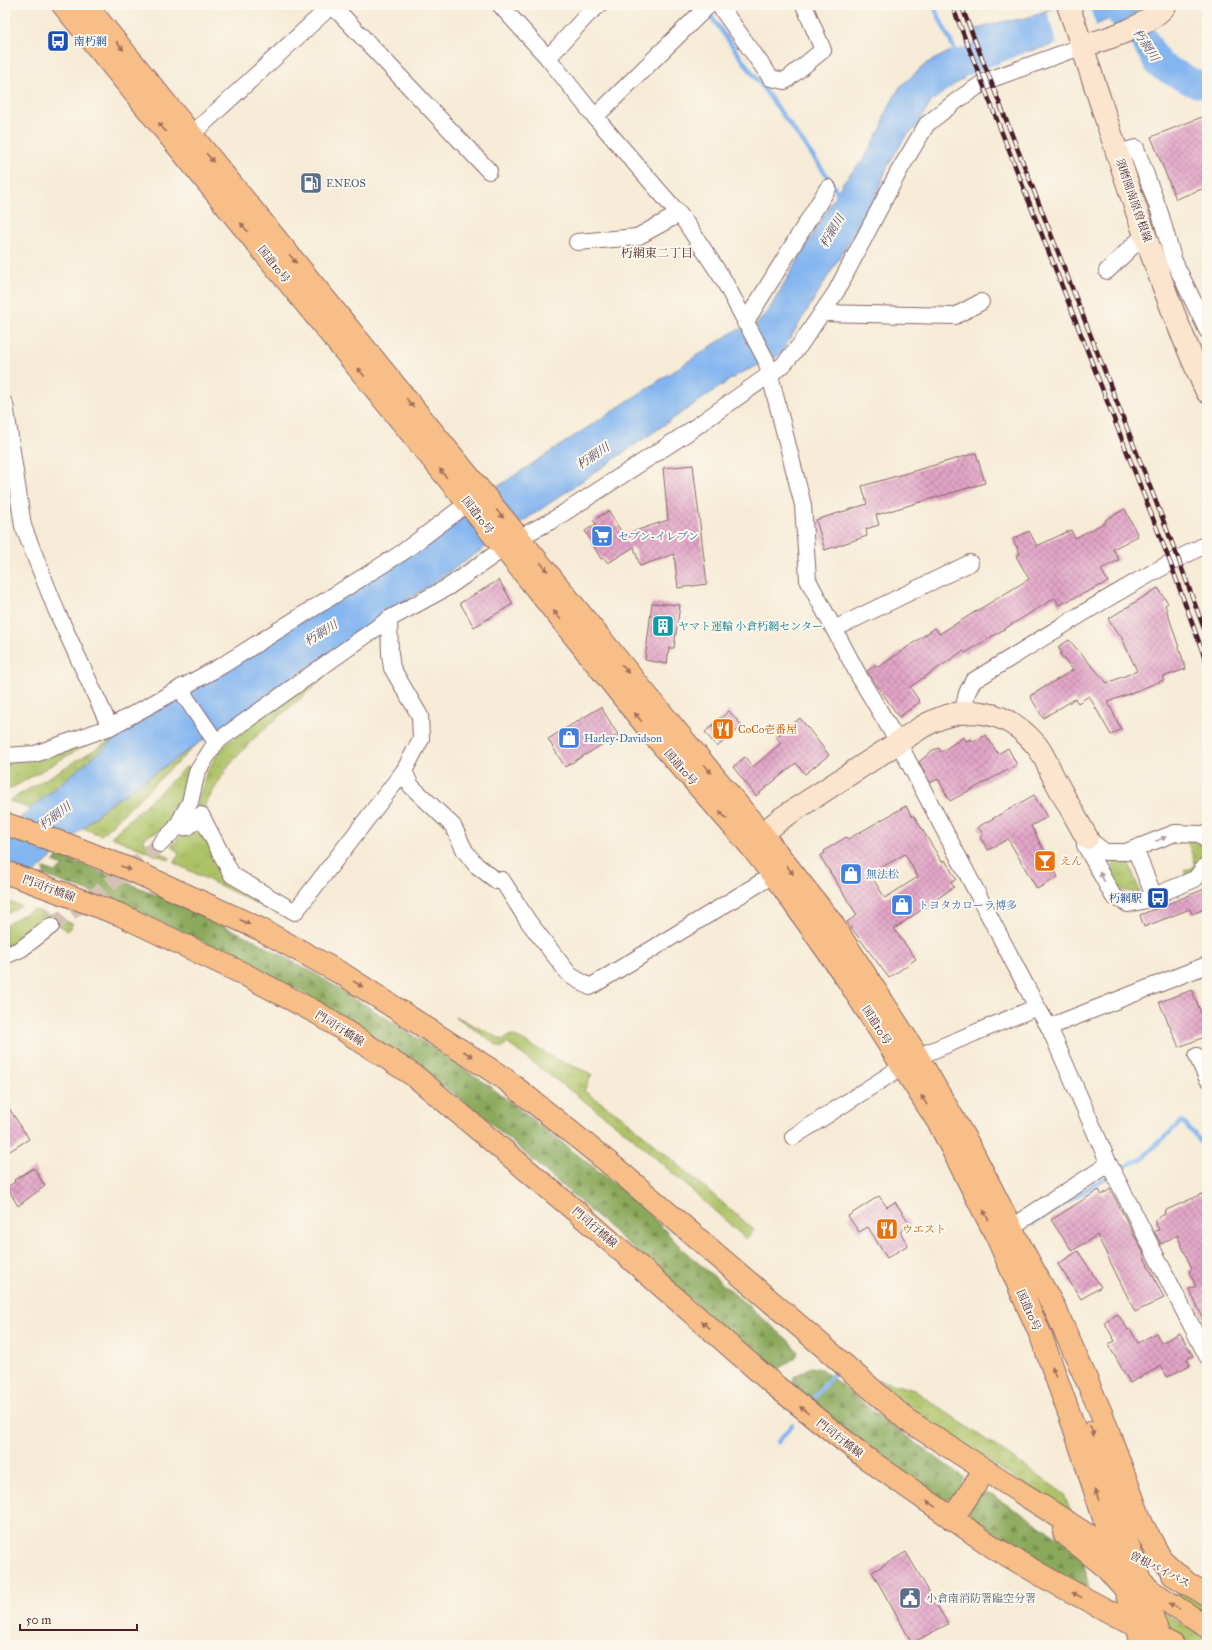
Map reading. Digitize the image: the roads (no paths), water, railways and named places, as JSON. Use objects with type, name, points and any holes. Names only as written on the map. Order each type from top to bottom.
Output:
[{"type":"main road","name":"国道10号","points":[[63,5],[475,497]]},
{"type":"main road","name":"国道10号","points":[[86,5],[191,135],[512,543],[651,732],[755,839],[832,923],[910,1061],[940,1126],[1004,1232],[1074,1426],[1113,1546],[1145,1608]]},
{"type":"main road","points":[[5,824],[68,845],[129,869],[260,929],[344,975],[505,1079],[619,1171],[907,1420],[981,1475],[1065,1534],[1107,1568],[1145,1608]]},
{"type":"main road","name":"国道10号","points":[[755,839],[773,875],[847,979],[910,1061]]},
{"type":"main road","name":"門司行橋線","points":[[5,872],[121,915],[244,974],[319,1014],[416,1077],[584,1218],[809,1414],[866,1458],[952,1519],[1048,1579],[1104,1609],[1145,1608]]},
{"type":"main road","name":"国道10号","points":[[1004,1232],[1023,1251],[1056,1311],[1102,1417],[1142,1524],[1161,1558],[1186,1582]]},
{"type":"main road","points":[[1023,1251],[1087,1417],[1145,1608]]},
{"type":"main road","points":[[952,1519],[981,1475]]},
{"type":"main road","points":[[981,1475],[1086,1534],[1113,1546]]},
{"type":"main road","points":[[1086,1534],[1095,1534],[1100,1532],[1105,1522]]},
{"type":"main road","name":"曽根バイパス","points":[[1113,1546],[1145,1608],[1186,1582],[1207,1595]]},
{"type":"main road","points":[[1145,1608],[1167,1583],[1186,1582]]},
{"type":"main road","points":[[1104,1609],[1117,1604],[1145,1608],[1207,1627]]},
{"type":"street","points":[[191,135],[332,5],[489,171]]},
{"type":"street","points":[[500,5],[548,58],[595,117],[679,214],[723,279],[768,367],[803,505],[808,580],[898,742],[1037,1007],[1049,1027],[1109,1164],[1207,1356]]},
{"type":"street","points":[[548,58],[588,14],[599,5]]},
{"type":"street","points":[[719,5],[771,78],[785,81],[823,50],[804,5]]},
{"type":"street","name":"須磨園南原曽根線","points":[[1068,5],[1145,234],[1193,362],[1207,392]]},
{"type":"street","points":[[160,844],[176,828],[190,802],[198,772],[212,736],[388,619],[448,587],[512,543],[553,520],[677,440],[768,367],[788,360],[836,292],[898,171],[927,124],[959,99],[986,81],[1082,43],[1135,26],[1159,12],[1166,5]]},
{"type":"street","points":[[595,117],[705,9]]},
{"type":"street","points":[[1118,153],[1136,148],[1160,213],[1174,259],[1207,330]]},
{"type":"street","points":[[745,324],[828,188]]},
{"type":"street","points":[[577,242],[636,237],[679,214]]},
{"type":"street","points":[[1107,271],[1145,234]]},
{"type":"street","points":[[822,313],[956,316],[981,302]]},
{"type":"street","points":[[5,404],[23,526],[57,612],[110,727]]},
{"type":"street","points":[[5,756],[35,754],[110,727],[184,692],[223,665],[403,552],[475,497]]},
{"type":"street","points":[[963,711],[967,693],[973,681],[1128,585],[1207,544]]},
{"type":"street","points":[[834,629],[970,563]]},
{"type":"street","points":[[176,828],[188,827],[201,815],[232,875],[295,912],[404,771],[422,739],[420,716],[392,668],[388,619]]},
{"type":"street","points":[[184,692],[212,736]]},
{"type":"street","points":[[755,839],[782,818],[898,742],[938,718],[963,711],[996,716],[1011,722],[1024,732],[1038,748],[1087,838],[1105,852],[1126,852],[1175,833],[1200,834],[1207,841]]},
{"type":"street","points":[[404,771],[411,786],[453,826],[465,851],[476,865],[497,880],[502,880],[528,921],[571,976],[590,987],[773,875]]},
{"type":"street","points":[[1087,838],[1085,845],[1113,896],[1128,904],[1142,901],[1195,879],[1207,864]]},
{"type":"street","points":[[1135,849],[1154,896]]},
{"type":"street","points":[[5,956],[21,949],[51,926]]},
{"type":"street","points":[[1049,1027],[1207,965]]},
{"type":"street","points":[[793,1137],[910,1061],[1037,1007]]},
{"type":"street","points":[[1197,1056],[1207,1078]]},
{"type":"street","points":[[1004,1232],[1109,1164]]},
{"type":"water","points":[[1061,5],[1126,5],[1124,12],[1050,46],[986,61],[974,30],[1001,22],[1023,19]]},
{"type":"water","points":[[1152,37],[1161,53],[1167,60],[1189,74],[1207,80],[1207,93],[1199,92],[1175,83],[1160,74],[1154,68],[1139,42]]},
{"type":"water","points":[[951,51],[964,78],[933,99],[916,127],[905,137],[886,169],[877,196],[780,355],[737,375],[104,808],[40,868],[5,897],[5,833],[30,809],[121,734],[733,332],[757,324],[770,308],[844,181],[863,160],[882,127],[885,113],[900,87],[927,63]]},
{"type":"waterway","points":[[933,5],[961,63]]},
{"type":"waterway","name":"朽網川","points":[[1112,5],[1140,32],[1159,65],[1194,83],[1207,85]]},
{"type":"waterway","points":[[707,11],[828,177],[840,197]]},
{"type":"waterway","name":"朽網川","points":[[927,88],[957,65],[1019,40]]},
{"type":"waterway","points":[[1123,1167],[1140,1160],[1182,1121],[1207,1148]]},
{"type":"waterway","points":[[1032,1224],[1103,1179],[1110,1177]]},
{"type":"waterway","points":[[810,1403],[834,1373]]},
{"type":"waterway","points":[[778,1442],[792,1425]]},
{"type":"tunnel","points":[[51,926],[104,889],[160,844]]},
{"type":"railway","points":[[952,5],[1170,562],[1207,664]]},
{"type":"railway","points":[[961,5],[1178,558],[1207,637]]},
{"type":"place","name":"南朽網","points":[[58,41]]},
{"type":"place","name":"ENEOS","points":[[311,183]]},
{"type":"place","name":"セブン-イレブン","points":[[602,536]]},
{"type":"place","name":"ヤマト運輸 小倉朽網センター","points":[[663,626]]},
{"type":"place","name":"CoCo壱番屋","points":[[723,729]]},
{"type":"place","name":"Harley-Davidson","points":[[569,738]]},
{"type":"place","name":"えん","points":[[1045,861]]},
{"type":"place","name":"無法松","points":[[851,874]]},
{"type":"place","name":"朽網駅","points":[[1158,898]]},
{"type":"place","name":"トヨタカローラ博多","points":[[902,905]]},
{"type":"place","name":"ウエスト","points":[[887,1229]]},
{"type":"place","name":"小倉南消防署臨空分署","points":[[910,1598]]},
{"type":"district","name":"朽網東二丁目","points":[[657,253]]}]
